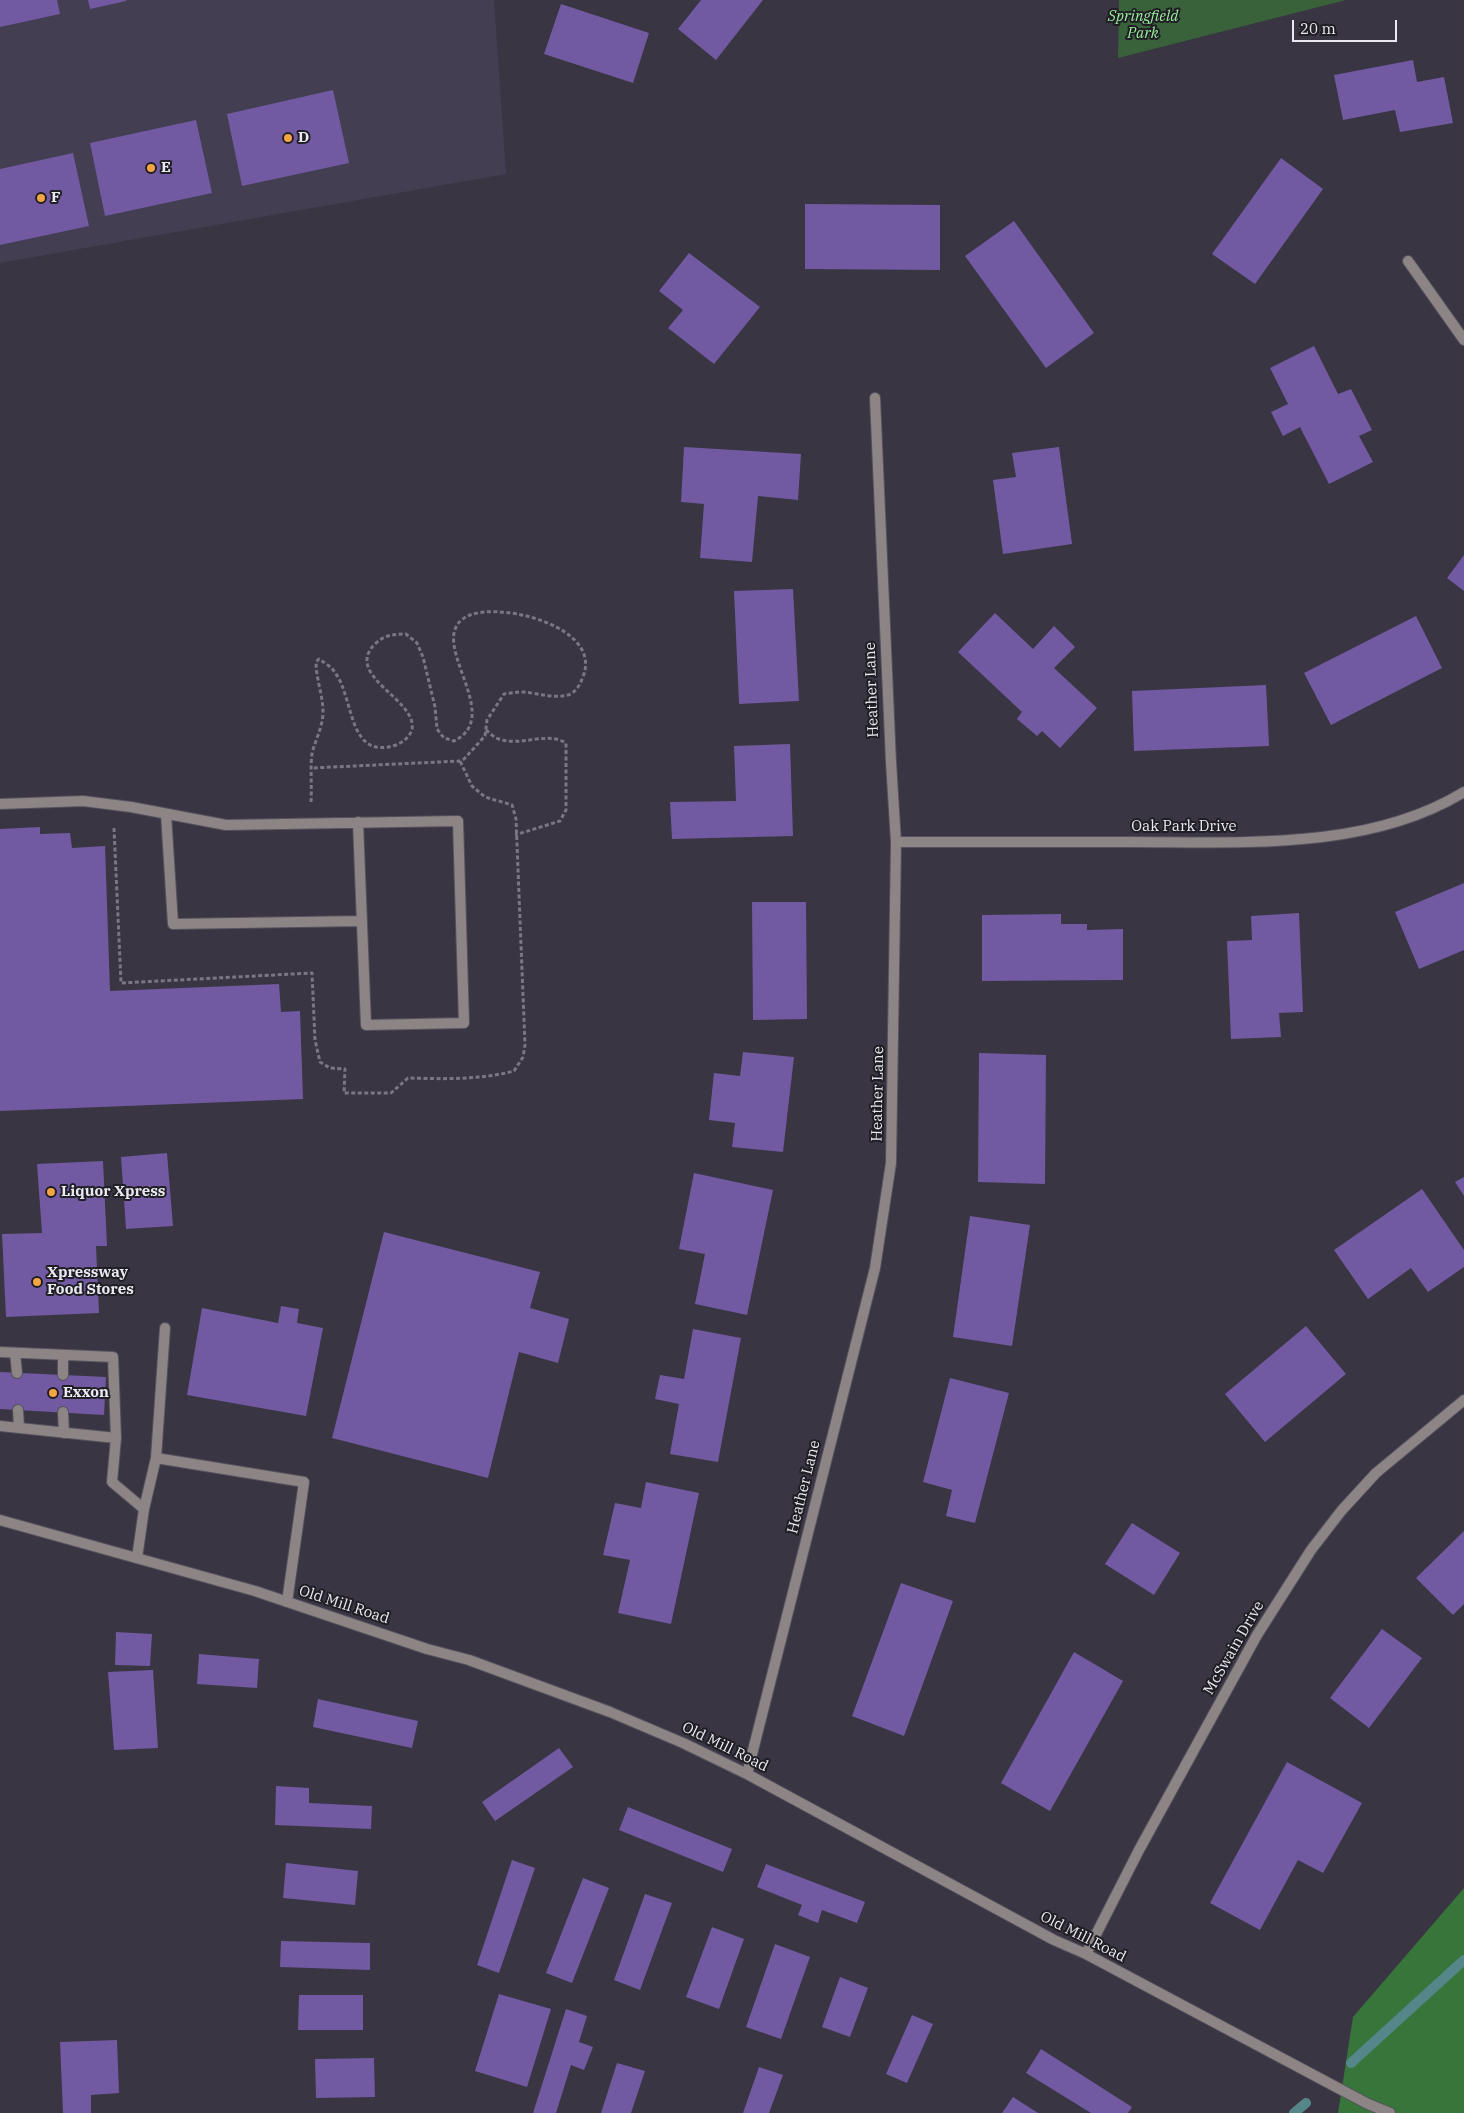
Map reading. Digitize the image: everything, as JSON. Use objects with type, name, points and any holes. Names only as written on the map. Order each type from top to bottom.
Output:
[{"type":"street","points":[[1408,261],[1464,340]]},
{"type":"street","name":"Heather Lane","points":[[747,1774],[875,1268],[891,1163],[896,842],[890,762],[875,398]]},
{"type":"street","name":"Oak Park Drive","points":[[896,842],[1253,842],[1339,835],[1376,829],[1412,818],[1464,792]]},
{"type":"street","points":[[0,804],[83,801],[131,807],[226,826],[311,825],[358,822],[458,820],[464,1023],[366,1025],[358,822]]},
{"type":"street","points":[[166,814],[172,924],[362,922]]},
{"type":"street","points":[[136,1558],[144,1509],[156,1458],[165,1328]]},
{"type":"street","points":[[0,1352],[113,1357],[116,1438],[112,1482],[144,1509]]},
{"type":"street","points":[[15,1353],[17,1373]]},
{"type":"street","points":[[63,1355],[63,1375]]},
{"type":"street","name":"McSwain Drive","points":[[1086,1954],[1139,1850],[1257,1635],[1311,1550],[1342,1510],[1376,1473],[1464,1400]]},
{"type":"street","points":[[18,1410],[19,1427]]},
{"type":"street","points":[[63,1412],[64,1433]]},
{"type":"street","points":[[0,1426],[116,1438]]},
{"type":"street","points":[[156,1458],[304,1482],[287,1602]]},
{"type":"street","name":"Old Mill Road","points":[[0,1520],[255,1591],[428,1649],[469,1660],[610,1712],[683,1743],[747,1774],[1054,1940],[1086,1954],[1368,2104],[1390,2113]]},
{"type":"path","points":[[311,825],[312,754],[323,714],[322,690],[316,669],[318,659],[336,673],[348,700],[354,727],[362,740],[371,746],[381,747],[396,745],[407,739],[412,729],[410,717],[371,674],[366,660],[370,648],[391,634],[406,634],[416,643],[423,657],[435,707],[437,729],[444,738],[454,741],[464,737],[470,729],[473,714],[469,693],[458,662],[454,638],[457,626],[467,616],[481,611],[507,613],[550,622],[574,637],[585,655],[586,671],[578,688],[569,695],[552,696],[520,692],[504,694],[487,720],[485,736],[460,761],[312,768]]},
{"type":"path","points":[[486,730],[498,739],[512,742],[557,738],[566,742],[566,810],[560,821],[515,835]]},
{"type":"path","points":[[106,826],[114,828],[121,983],[312,972],[315,1040],[320,1062],[330,1068],[345,1069],[344,1093],[391,1092],[408,1078],[442,1079],[494,1076],[514,1071],[523,1058],[525,1045],[515,835],[516,819],[512,805],[485,797],[472,786],[460,761]]},
{"type":"shaded area","points":[[0,0],[494,0],[506,174],[0,263]]},
{"type":"green space","name":"Springfield Park","points":[[1119,0],[1346,0],[1118,58]]},
{"type":"green space","points":[[1464,1888],[1464,2113],[1338,2113],[1353,2017]]},
{"type":"building","points":[[0,0],[57,0],[60,14],[0,27]]},
{"type":"building","points":[[88,0],[126,0],[126,1],[90,9]]},
{"type":"building","points":[[701,0],[763,0],[716,60],[678,29]]},
{"type":"building","points":[[561,4],[649,33],[633,83],[544,54]]},
{"type":"building","points":[[1413,60],[1417,82],[1444,77],[1453,123],[1400,132],[1395,110],[1343,120],[1334,75]]},
{"type":"building","name":"D","points":[[333,90],[349,163],[242,186],[227,114]]},
{"type":"building","name":"E","points":[[196,120],[212,193],[105,216],[90,143]]},
{"type":"building","name":"F","points":[[73,153],[89,226],[0,245],[0,169]]},
{"type":"building","points":[[1281,158],[1323,189],[1255,284],[1212,254]]},
{"type":"building","points":[[805,204],[940,205],[940,270],[805,269]]},
{"type":"building","points":[[1014,221],[1094,333],[1046,368],[965,256]]},
{"type":"building","points":[[689,253],[760,307],[714,364],[668,328],[683,310],[659,291]]},
{"type":"building","points":[[1314,346],[1338,394],[1351,389],[1372,430],[1359,436],[1373,462],[1329,484],[1300,427],[1283,436],[1271,412],[1288,404],[1270,368]]},
{"type":"building","points":[[684,447],[801,454],[798,500],[758,496],[752,562],[700,558],[704,504],[681,502]]},
{"type":"building","points":[[1059,447],[1072,544],[1003,554],[993,480],[1016,477],[1012,453]]},
{"type":"building","points":[[1464,555],[1464,591],[1447,578]]},
{"type":"building","points":[[793,589],[799,701],[739,704],[734,591]]},
{"type":"building","points":[[995,613],[1033,649],[1054,626],[1075,647],[1054,668],[1097,708],[1060,748],[1042,731],[1037,736],[1017,719],[1022,712],[958,652]]},
{"type":"building","points":[[1416,616],[1442,668],[1331,725],[1304,673]]},
{"type":"building","points":[[1266,685],[1269,746],[1134,751],[1132,691]]},
{"type":"building","points":[[790,744],[793,836],[672,839],[670,802],[736,801],[734,746]]},
{"type":"building","points":[[40,827],[40,834],[70,833],[72,848],[105,846],[110,991],[279,984],[281,1012],[300,1011],[303,1099],[0,1111],[0,829]]},
{"type":"building","points":[[1464,883],[1464,950],[1419,969],[1395,912]]},
{"type":"building","points":[[752,902],[806,902],[807,1019],[753,1020]]},
{"type":"building","points":[[1299,913],[1303,1012],[1279,1013],[1281,1037],[1231,1039],[1227,941],[1252,940],[1251,916]]},
{"type":"building","points":[[1061,914],[1061,924],[1087,924],[1087,930],[1123,929],[1123,980],[982,981],[982,915]]},
{"type":"building","points":[[743,1052],[794,1057],[783,1152],[732,1147],[735,1123],[709,1120],[714,1073],[740,1076]]},
{"type":"building","points":[[979,1053],[1046,1055],[1045,1184],[978,1182]]},
{"type":"building","points":[[167,1153],[173,1226],[126,1229],[121,1157]]},
{"type":"building","points":[[103,1161],[107,1246],[96,1246],[99,1313],[6,1317],[2,1234],[42,1233],[37,1164]]},
{"type":"building","points":[[694,1173],[773,1190],[747,1315],[695,1304],[705,1254],[679,1249]]},
{"type":"building","points":[[1464,1177],[1464,1196],[1455,1182]]},
{"type":"building","points":[[1422,1189],[1464,1250],[1464,1267],[1428,1292],[1411,1268],[1368,1299],[1334,1250]]},
{"type":"building","points":[[970,1216],[1030,1225],[1012,1346],[953,1337]]},
{"type":"building","points":[[384,1232],[540,1272],[530,1308],[569,1319],[558,1363],[519,1352],[488,1478],[332,1438]]},
{"type":"building","points":[[281,1306],[299,1309],[297,1323],[323,1328],[306,1416],[187,1395],[202,1308],[278,1323]]},
{"type":"building","points":[[1306,1326],[1346,1374],[1265,1442],[1225,1394]]},
{"type":"building","points":[[693,1329],[741,1338],[718,1462],[670,1454],[679,1404],[655,1399],[660,1375],[684,1379]]},
{"type":"building","name":"Exxon","points":[[0,1372],[106,1377],[104,1415],[0,1409]]},
{"type":"building","points":[[950,1378],[1009,1393],[975,1523],[946,1516],[952,1490],[923,1482]]},
{"type":"building","points":[[646,1482],[699,1493],[671,1624],[618,1613],[630,1560],[603,1555],[615,1503],[641,1508]]},
{"type":"building","points":[[1132,1523],[1180,1553],[1154,1595],[1105,1564]]},
{"type":"building","points":[[1464,1531],[1464,1604],[1453,1615],[1416,1578]]},
{"type":"building","points":[[901,1583],[953,1601],[904,1736],[852,1716]]},
{"type":"building","points":[[1382,1629],[1422,1658],[1369,1728],[1330,1698]]},
{"type":"building","points":[[116,1632],[152,1634],[150,1666],[115,1665]]},
{"type":"building","points":[[1074,1652],[1123,1681],[1050,1811],[1001,1783]]},
{"type":"building","points":[[199,1654],[259,1659],[257,1688],[197,1684]]},
{"type":"building","points":[[153,1670],[158,1748],[114,1750],[108,1672]]},
{"type":"building","points":[[318,1699],[418,1721],[412,1748],[313,1727]]},
{"type":"building","points":[[559,1748],[573,1767],[495,1821],[482,1802]]},
{"type":"building","points":[[1287,1762],[1362,1803],[1323,1873],[1298,1860],[1260,1930],[1210,1903]]},
{"type":"building","points":[[276,1786],[309,1788],[309,1803],[372,1806],[371,1829],[275,1825]]},
{"type":"building","points":[[628,1807],[732,1849],[723,1872],[619,1830]]},
{"type":"building","points":[[512,1860],[535,1868],[499,1973],[477,1965]]},
{"type":"building","points":[[286,1863],[358,1871],[355,1905],[283,1898]]},
{"type":"building","points":[[766,1864],[865,1902],[857,1923],[822,1910],[818,1923],[798,1915],[802,1905],[757,1887]]},
{"type":"building","points":[[583,1878],[609,1888],[572,1983],[546,1973]]},
{"type":"building","points":[[645,1894],[672,1903],[640,1990],[614,1980]]},
{"type":"building","points":[[712,1927],[744,1939],[719,2009],[686,1997]]},
{"type":"building","points":[[281,1941],[370,1943],[370,1970],[280,1967]]},
{"type":"building","points":[[775,1944],[810,1957],[781,2039],[746,2027]]},
{"type":"building","points":[[840,1977],[868,1988],[850,2037],[822,2027]]},
{"type":"building","points":[[499,1994],[551,2009],[527,2087],[475,2071]]},
{"type":"building","points":[[299,1995],[363,1995],[363,2030],[298,2030]]},
{"type":"building","points":[[566,2009],[587,2016],[579,2042],[593,2047],[584,2070],[571,2065],[556,2113],[533,2113]]},
{"type":"building","points":[[912,2015],[933,2024],[907,2083],[886,2074]]},
{"type":"building","points":[[117,2040],[119,2093],[91,2095],[91,2113],[63,2113],[60,2042]]},
{"type":"building","points":[[1041,2049],[1132,2107],[1128,2113],[1091,2113],[1026,2073]]},
{"type":"building","points":[[374,2058],[375,2097],[316,2098],[315,2059]]},
{"type":"building","points":[[617,2063],[645,2071],[631,2113],[601,2113]]},
{"type":"building","points":[[759,2067],[783,2075],[769,2113],[743,2113]]},
{"type":"building","points":[[1013,2097],[1038,2113],[1002,2113]]},
{"type":"waterway","points":[[1351,2063],[1464,1960]]},
{"type":"waterway","points":[[1294,2113],[1306,2103]]},
{"type":"place","name":"D","points":[[288,138]]},
{"type":"place","name":"E","points":[[151,168]]},
{"type":"place","name":"F","points":[[41,198]]},
{"type":"place","name":"Liquor Xpress","points":[[51,1192]]},
{"type":"place","name":"Xpressway Food Stores","points":[[37,1282]]},
{"type":"place","name":"Exxon","points":[[53,1393]]}]
